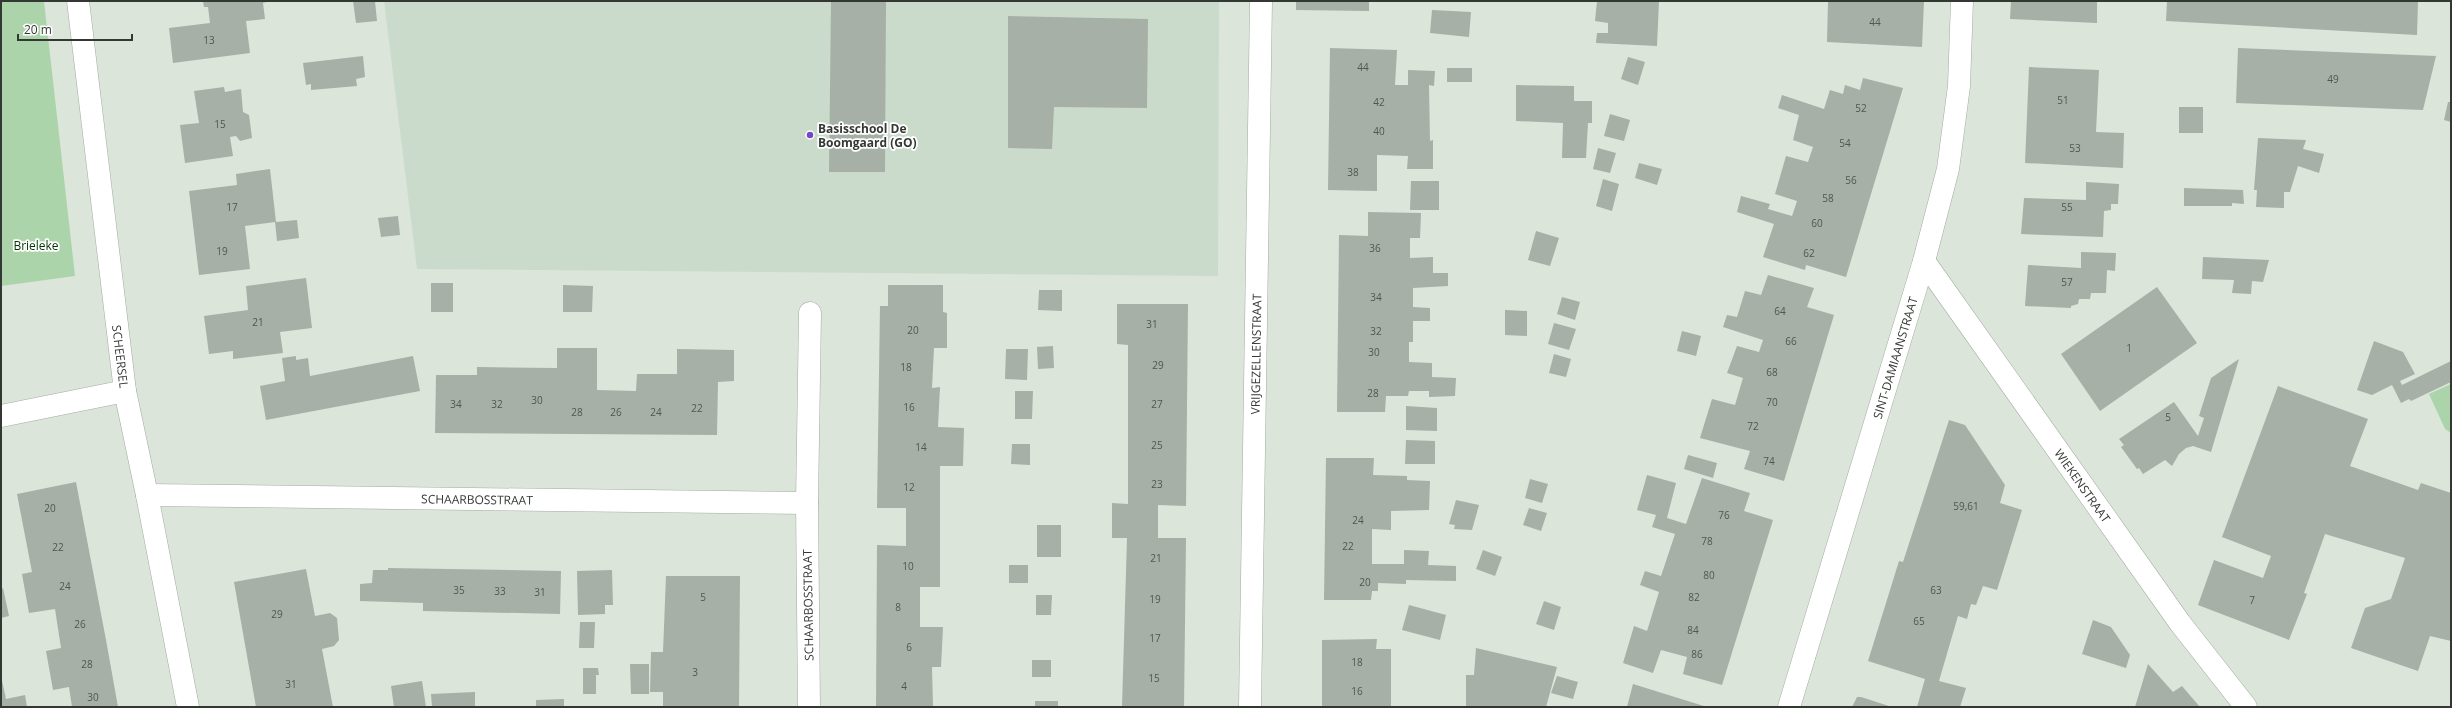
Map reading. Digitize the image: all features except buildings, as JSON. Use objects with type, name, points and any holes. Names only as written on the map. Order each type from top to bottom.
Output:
[{"type":"street","name":"SCHEERSEL","points":[[78,1],[125,391],[147,495],[188,707]]},
{"type":"street","name":"VRIJGEZELLENSTRAAT","points":[[1250,707],[1261,1]]},
{"type":"street","name":"SINT-DAMIAANSTRAAT","points":[[1789,707],[1924,261],[1948,169],[1959,86],[1962,1]]},
{"type":"street","name":"WIEKENSTRAAT","points":[[1924,261],[2180,623],[2246,707]]},
{"type":"street","name":"SCHAARBOSSTRAAT","points":[[809,707],[807,503],[810,313]]},
{"type":"street","points":[[1,416],[125,391]]},
{"type":"street","name":"SCHAARBOSSTRAAT","points":[[147,495],[807,503]]},
{"type":"shaded area","name":"Basisschool De Boomgaard (GO)","points":[[384,1],[1219,1],[1218,276],[417,269]]},
{"type":"green space","name":"Brieleke","points":[[1,1],[44,1],[75,276],[1,286]]},
{"type":"green space","points":[[2451,384],[2451,433],[2445,429],[2429,394]]},
{"type":"place","name":"Basisschool De Boomgaard (GO)","points":[[810,135]]}]
